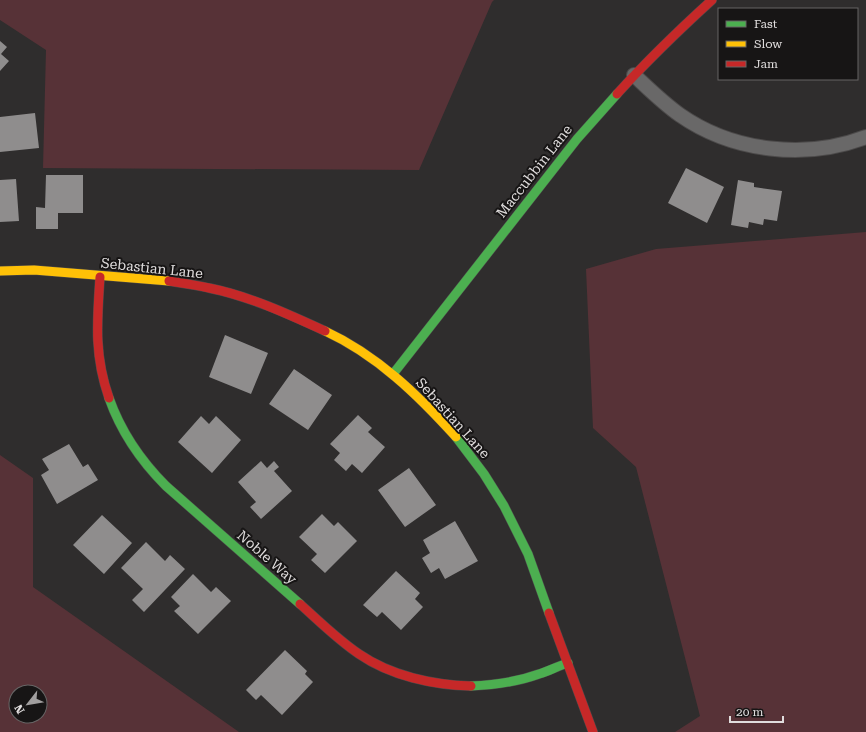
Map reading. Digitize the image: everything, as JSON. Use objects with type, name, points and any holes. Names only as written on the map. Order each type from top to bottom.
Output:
[{"type":"street","name":"Maccubbin Lane","points":[[393,374],[577,139],[634,75],[712,0]]},
{"type":"street","points":[[634,75],[664,103],[681,116],[731,140],[776,149],[806,150],[838,146],[866,137]]},
{"type":"street","name":"Sebastian Lane","points":[[0,271],[34,270],[167,281],[210,288],[252,300],[291,315],[334,335],[365,354],[393,374],[434,413],[458,440],[484,474],[504,506],[528,554],[593,732]]},
{"type":"street","name":"Noble Way","points":[[100,276],[97,334],[99,357],[104,380],[111,401],[131,443],[148,467],[166,486],[343,642],[364,658],[385,668],[431,682],[488,685],[512,682],[568,663]]},
{"type":"shaded area","points":[[0,0],[494,0],[419,170],[43,168],[46,50],[0,20]]},
{"type":"shaded area","points":[[866,232],[866,732],[675,732],[700,716],[636,467],[593,428],[586,269],[656,249]]},
{"type":"shaded area","points":[[0,455],[33,478],[33,587],[239,732],[0,732]]},
{"type":"building","points":[[0,41],[7,47],[1,54],[9,61],[0,71]]},
{"type":"building","points":[[35,113],[39,148],[0,152],[0,117]]},
{"type":"building","points":[[686,168],[724,187],[707,223],[668,203]]},
{"type":"building","points":[[46,175],[83,175],[83,213],[58,213],[58,229],[36,229],[36,207],[45,208]]},
{"type":"building","points":[[16,179],[19,221],[0,222],[0,180]]},
{"type":"building","points":[[738,180],[754,183],[754,187],[782,191],[777,221],[764,219],[763,225],[749,222],[748,228],[731,225]]},
{"type":"building","points":[[225,335],[268,353],[251,394],[209,377]]},
{"type":"building","points":[[294,369],[332,395],[308,430],[269,404]]},
{"type":"building","points":[[358,415],[372,428],[368,432],[385,447],[362,473],[352,464],[346,471],[334,460],[340,453],[330,444]]},
{"type":"building","points":[[201,416],[209,424],[216,416],[241,440],[212,473],[178,442]]},
{"type":"building","points":[[69,444],[83,467],[88,464],[98,480],[57,504],[41,475],[49,470],[42,459]]},
{"type":"building","points":[[261,461],[267,468],[274,461],[279,467],[274,471],[292,491],[261,519],[250,507],[256,502],[238,482]]},
{"type":"building","points":[[409,468],[436,505],[405,527],[378,490]]},
{"type":"building","points":[[322,514],[334,526],[338,522],[357,541],[325,573],[311,560],[317,554],[299,537]]},
{"type":"building","points":[[102,515],[132,543],[104,574],[73,545]]},
{"type":"building","points":[[455,521],[478,561],[445,579],[439,568],[431,573],[422,558],[430,553],[423,540]]},
{"type":"building","points":[[146,542],[165,561],[170,555],[185,569],[144,612],[132,600],[143,589],[121,568]]},
{"type":"building","points":[[396,571],[420,593],[415,599],[423,607],[401,630],[382,612],[377,617],[363,605]]},
{"type":"building","points":[[193,574],[211,592],[216,587],[231,601],[198,634],[174,611],[180,606],[171,597]]},
{"type":"building","points":[[285,650],[307,671],[305,674],[313,682],[282,715],[261,695],[256,700],[246,690]]},
{"type":"traffic: fast","points":[[393,374],[577,139],[617,94]]},
{"type":"traffic: fast","points":[[109,398],[119,423],[140,456],[166,486],[300,604]]},
{"type":"traffic: fast","points":[[456,437],[484,474],[504,506],[528,554],[549,613]]},
{"type":"traffic: fast","points":[[471,686],[514,681],[543,673],[568,663]]},
{"type":"traffic: slow","points":[[0,271],[34,270],[169,281]]},
{"type":"traffic: slow","points":[[325,331],[362,352],[396,377],[412,391],[456,437]]},
{"type":"traffic: jam","points":[[617,94],[663,46],[712,0]]},
{"type":"traffic: jam","points":[[100,277],[98,309],[99,353],[104,382],[109,398]]},
{"type":"traffic: jam","points":[[169,281],[224,291],[283,312],[325,331]]},
{"type":"traffic: jam","points":[[300,604],[351,649],[371,662],[398,674],[413,678],[442,684],[471,686]]},
{"type":"traffic: jam","points":[[549,613],[593,732]]}]
